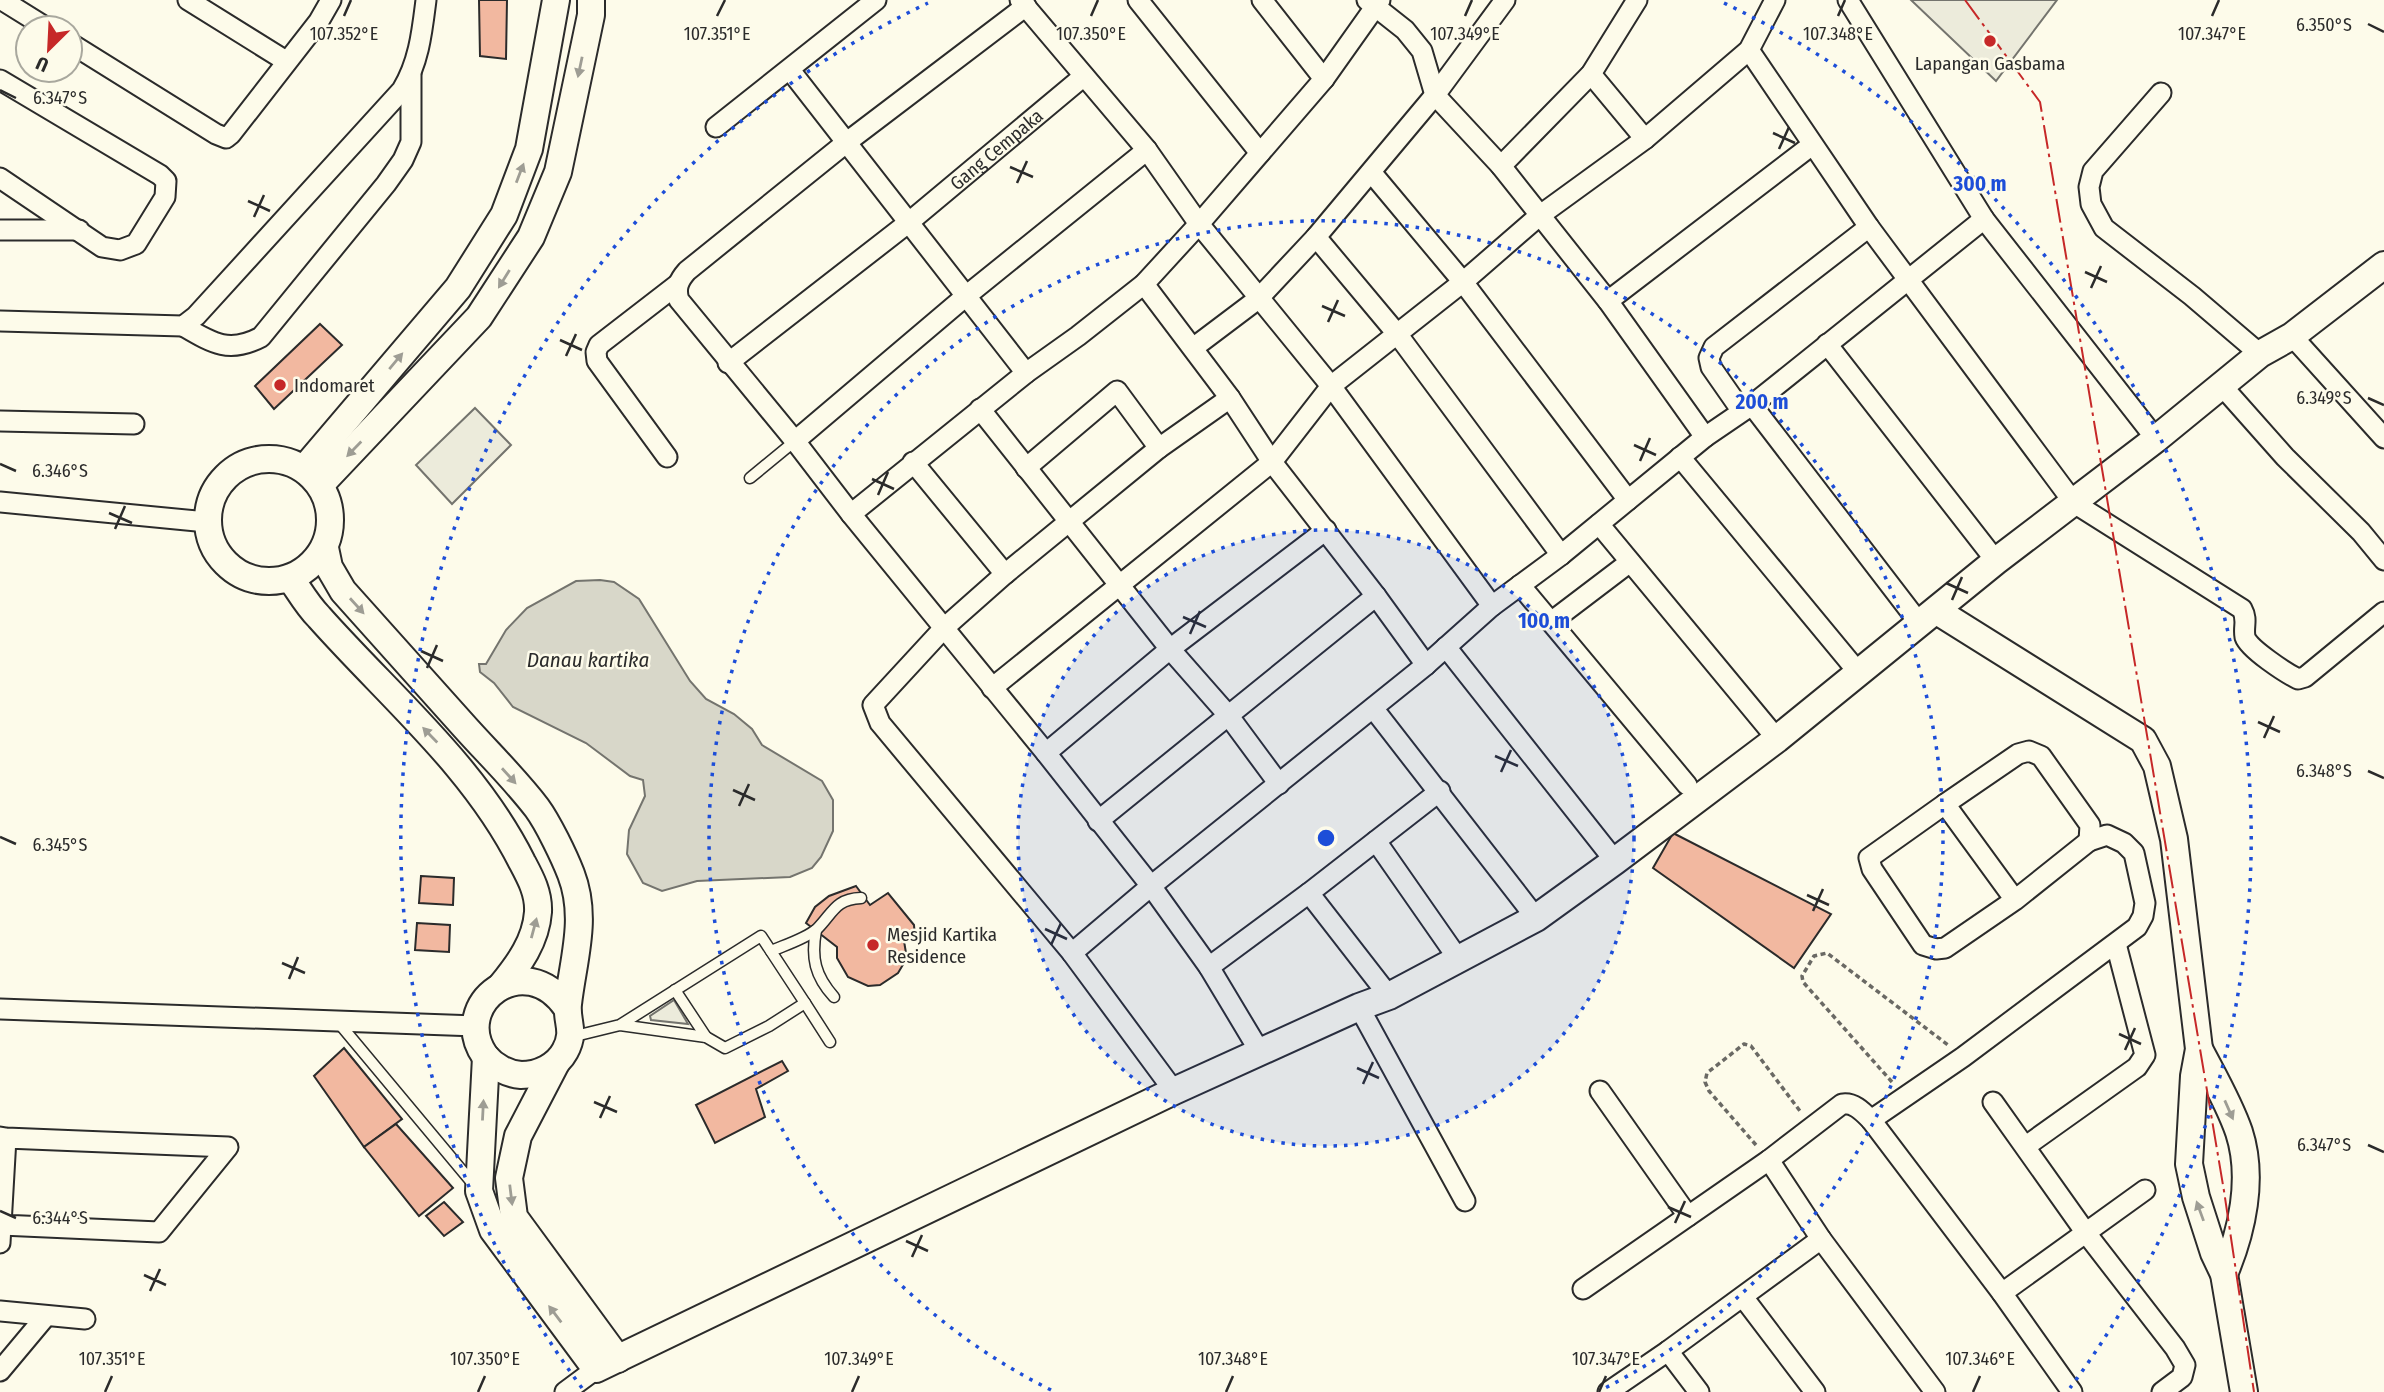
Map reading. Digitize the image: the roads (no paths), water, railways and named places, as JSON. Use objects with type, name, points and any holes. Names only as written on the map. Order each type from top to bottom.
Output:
[{"type":"street","points":[[2,0],[24,14]]},
{"type":"street","points":[[188,0],[286,61]]},
{"type":"street","points":[[84,52],[226,138],[319,21],[331,0]]},
{"type":"street","points":[[183,326],[205,306],[393,100],[411,75],[419,51],[426,0]]},
{"type":"street","points":[[312,477],[458,288],[504,215],[529,149],[556,0]]},
{"type":"street","points":[[312,477],[479,317],[531,237],[558,172],[591,15],[591,0]]},
{"type":"street","points":[[716,127],[876,0]]},
{"type":"street","points":[[1138,0],[1260,153]]},
{"type":"street","points":[[1262,0],[1324,79]]},
{"type":"street","points":[[1193,348],[1258,299],[1316,237],[1435,95],[1505,0]]},
{"type":"street","points":[[1501,166],[1591,74],[1637,0]]},
{"type":"street","points":[[992,688],[1272,462],[1331,386],[1463,282],[1539,216],[1645,139],[1749,50],[1775,0]]},
{"type":"street","points":[[1848,0],[1984,219],[2156,439]]},
{"type":"street","points":[[851,514],[980,409],[1078,337],[1144,284],[1199,225],[1324,79],[1374,2],[1405,30],[1422,51],[1435,95],[1501,166],[1608,301],[1705,436]]},
{"type":"street","points":[[667,457],[597,361],[596,352],[599,345],[678,284],[687,271],[1023,3],[1146,150],[1199,225],[1331,386],[1492,606]]},
{"type":"street","points":[[1749,50],[1869,227],[2074,503],[2242,609],[2249,645],[2298,679],[2305,677],[2384,612]]},
{"type":"street","points":[[790,70],[1026,373]]},
{"type":"street","points":[[1591,74],[1645,139]]},
{"type":"street","points":[[0,321],[183,326],[211,342],[230,346],[244,346],[261,337],[403,160],[411,142],[411,75]]},
{"type":"street","name":"Gang Cempaka","points":[[728,363],[908,223],[1084,76]]},
{"type":"street","points":[[0,80],[160,175],[166,181],[165,197],[136,244],[120,250],[103,247],[0,178]]},
{"type":"street","points":[[2161,93],[2093,171],[2089,187],[2093,212],[2104,228],[2192,296],[2260,354]]},
{"type":"street","points":[[1608,301],[1812,145]]},
{"type":"street","points":[[795,441],[966,296],[1146,150]]},
{"type":"street","points":[[1371,172],[1463,282],[1628,500]]},
{"type":"street","points":[[1072,954],[1151,886],[1426,665],[1492,606],[1561,555],[1705,436],[1909,281],[1984,219]]},
{"type":"street","points":[[1869,227],[1714,346],[1709,358],[1711,367],[1923,622],[1983,642],[2143,740],[2157,766],[2174,839],[2199,1049],[2194,1076],[2189,1164],[2196,1197],[2214,1253],[2224,1274],[2244,1392]]},
{"type":"street","points":[[0,230],[79,230]]},
{"type":"street","points":[[1316,237],[1398,335],[1561,555]]},
{"type":"street","points":[[569,1391],[607,1364],[1174,1091],[1389,996],[1536,918],[1777,739],[1996,561],[2156,439],[2260,354],[2292,336],[2384,265]]},
{"type":"street","points":[[678,284],[676,292],[679,300],[728,363],[795,441],[1151,886],[1209,967],[1260,1052]]},
{"type":"street","points":[[1144,284],[1230,398],[1272,462],[1426,665]]},
{"type":"street","points":[[2292,336],[2384,438]]},
{"type":"street","points":[[1827,344],[1996,561]]},
{"type":"street","points":[[2222,386],[2285,457],[2361,533],[2384,561]]},
{"type":"street","points":[[1026,468],[1117,391],[1159,448]]},
{"type":"street","points":[[1174,1091],[1072,954],[880,723],[873,705],[944,628],[1006,574],[1159,448],[1230,398]]},
{"type":"street","points":[[980,409],[1170,649],[1228,715],[1279,784]]},
{"type":"street","points":[[0,421],[134,424]]},
{"type":"street","points":[[1680,457],[1858,672]]},
{"type":"street","points":[[278,459],[312,477],[329,503],[331,527],[325,548],[311,566],[290,579],[268,582],[244,577],[225,564],[212,545],[206,522],[212,495],[228,474],[251,461],[278,459]]},
{"type":"street","points":[[913,462],[1006,574]]},
{"type":"street","points":[[0,502],[206,522]]},
{"type":"street","points":[[1599,524],[1777,739]]},
{"type":"street","points":[[1046,753],[1170,649],[1326,530]]},
{"type":"street","points":[[325,548],[329,567],[344,591],[538,810],[571,876],[579,909],[579,943],[567,1008]]},
{"type":"street","points":[[1551,622],[1630,562]]},
{"type":"street","points":[[290,579],[316,615],[449,754],[508,832],[535,886],[538,911],[534,933],[522,961],[501,986],[488,996],[479,1010],[476,1026],[478,1042],[486,1057],[498,1068],[514,1074],[529,1075],[556,1063]]},
{"type":"street","points":[[1520,585],[1687,785]]},
{"type":"street","points":[[1098,821],[1376,596]]},
{"type":"street","points":[[1446,647],[1615,860]]},
{"type":"street","points":[[1373,708],[1536,918]]},
{"type":"street","points":[[1871,1120],[1963,1057],[2116,944],[2137,927],[2143,916],[2145,903],[2134,853],[2124,843],[2107,835],[2089,841],[2015,900],[1944,948],[1936,950],[1923,945],[1872,869],[1869,858],[2018,754],[2029,751],[2041,756],[2081,811],[2090,825],[2089,841]]},
{"type":"street","points":[[1209,967],[1440,792]]},
{"type":"street","points":[[1945,804],[2015,900]]},
{"type":"street","points":[[1376,841],[1459,960]]},
{"type":"street","points":[[1309,893],[1389,996]]},
{"type":"street","points":[[2026,1146],[2137,1067],[2145,1055],[2116,944]]},
{"type":"street","points":[[501,986],[517,981],[533,981],[547,986],[559,996],[567,1008],[571,1023],[570,1038],[518,1136],[509,1178],[514,1217],[607,1364]]},
{"type":"street","points":[[1359,1007],[1465,1201]]},
{"type":"street","points":[[0,1009],[476,1026]]},
{"type":"street","points":[[2199,1049],[2240,1134],[2245,1171],[2245,1198],[2240,1228],[2234,1252],[2224,1274]]},
{"type":"street","points":[[486,1057],[479,1191],[493,1230],[607,1364]]},
{"type":"street","points":[[1600,1091],[1688,1216]]},
{"type":"street","points":[[1993,1102],[2086,1233],[2175,1348],[2185,1365],[2182,1377],[2162,1392]]},
{"type":"street","points":[[1583,1289],[1847,1103],[1859,1108],[1871,1120],[2002,1293],[2072,1392]]},
{"type":"street","points":[[0,1243],[3,1137],[228,1147],[159,1232],[1,1225]]},
{"type":"street","points":[[1769,1160],[1821,1239],[1935,1392]]},
{"type":"street","points":[[2002,1293],[2145,1190]]},
{"type":"street","points":[[1608,1392],[1821,1239]]},
{"type":"street","points":[[1743,1297],[1815,1392]]},
{"type":"street","points":[[0,1311],[85,1320]]},
{"type":"street","points":[[0,1371],[46,1316]]},
{"type":"street","points":[[1668,1351],[1699,1392]]},
{"type":"lane","points":[[750,478],[795,441]]},
{"type":"lane","points":[[771,951],[816,930],[836,906],[849,898],[861,898]]},
{"type":"lane","points":[[816,930],[813,947],[821,983],[834,997]]},
{"type":"lane","points":[[570,1038],[620,1025],[761,936],[830,1042]]},
{"type":"lane","points":[[675,990],[706,1037]]},
{"type":"lane","points":[[620,1025],[706,1037],[725,1048],[769,1026],[805,1003]]},
{"type":"lane","points":[[337,1021],[479,1191]]},
{"type":"water","name":"Danau kartika","points":[[576,581],[614,582],[639,599],[690,681],[706,699],[734,714],[752,729],[762,745],[822,781],[833,800],[833,831],[821,857],[812,868],[790,877],[697,881],[662,891],[643,883],[627,854],[629,830],[645,796],[643,780],[630,776],[586,743],[513,707],[494,683],[480,672],[479,664],[486,664],[506,630],[527,608]]},
{"type":"place","name":"Lapangan Gasbama","points":[[1990,41]]},
{"type":"place","name":"Indomaret","points":[[280,385]]},
{"type":"place","name":"Mesjid Kartika Residence","points":[[873,945]]}]
